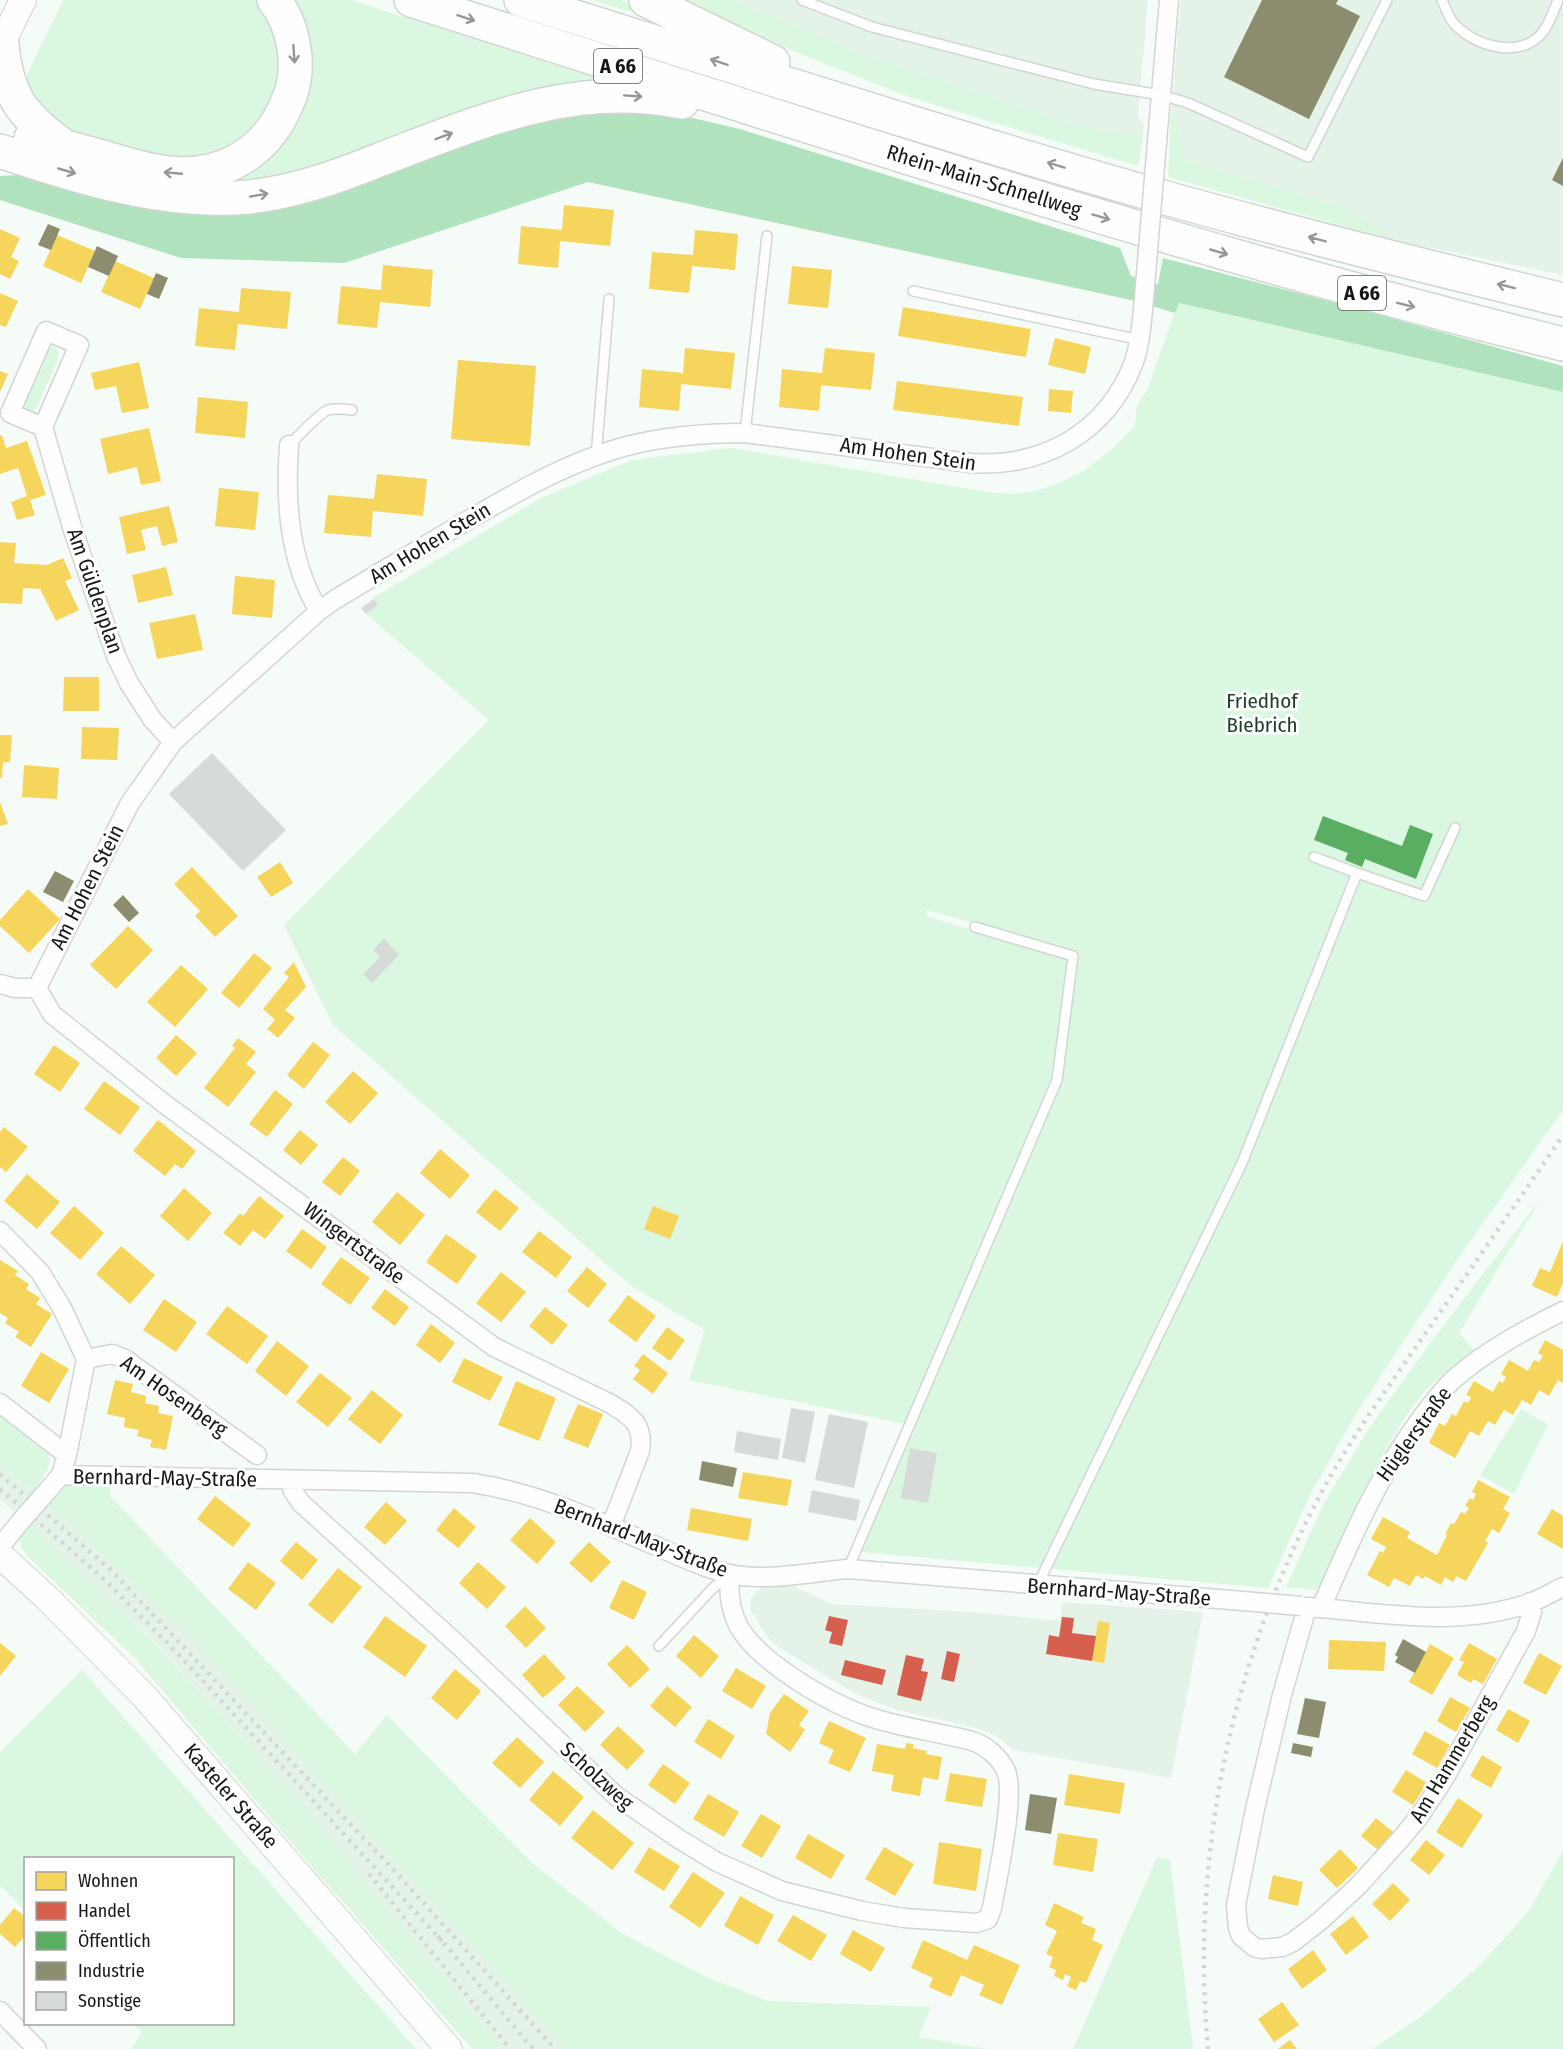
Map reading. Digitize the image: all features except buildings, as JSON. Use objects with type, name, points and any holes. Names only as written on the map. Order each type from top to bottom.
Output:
[{"type":"highway","points":[[3,148],[65,147],[156,172],[185,174],[212,172],[234,164],[270,135],[283,115],[291,93],[295,70],[294,47],[288,24],[274,0]]},
{"type":"highway","name":"Rhein-Main-Schnellweg","points":[[411,0],[1162,236],[1376,297],[1563,344]]},
{"type":"highway","name":"Rhein-Main-Schnellweg","points":[[521,0],[875,111],[1184,203],[1563,300]]},
{"type":"highway","points":[[646,0],[875,111]]},
{"type":"highway","points":[[1,46],[10,88],[20,105],[39,128],[65,147]]},
{"type":"highway","points":[[3,148],[79,175],[146,191],[180,197],[214,199],[250,197],[327,180],[508,112],[555,101],[596,95],[669,99],[825,131]]},
{"type":"main road","points":[[1,46],[23,0]]},
{"type":"main road","name":"Kasteler Straße","points":[[0,1555],[47,1598],[144,1696],[449,2049]]},
{"type":"street","name":"Am Hohen Stein","points":[[37,988],[130,803],[173,742],[319,611],[495,504],[596,457],[654,440],[704,433],[745,433],[990,464],[1032,458],[1052,451],[1087,429],[1102,414],[1126,380],[1140,340],[1169,0]]},
{"type":"street","points":[[46,331],[79,345],[43,427],[10,413],[46,331]]},
{"type":"street","name":"Am Güldenplan","points":[[43,427],[72,527],[116,656],[152,719],[173,742]]},
{"type":"street","points":[[289,445],[287,503],[297,562],[306,588],[319,611]]},
{"type":"street","points":[[0,984],[15,988],[37,988]]},
{"type":"street","name":"Wingertstraße","points":[[37,988],[52,1014],[162,1102],[494,1347],[612,1404],[629,1415],[640,1430],[642,1440],[640,1451],[611,1526]]},
{"type":"street","points":[[0,1231],[40,1272],[62,1308],[86,1359],[67,1455],[60,1475]]},
{"type":"street","name":"Hüglerstraße","points":[[1254,1947],[1241,1936],[1238,1928],[1236,1905],[1238,1888],[1282,1695],[1310,1607],[1384,1472],[1434,1401],[1454,1379],[1493,1349],[1563,1311]]},
{"type":"street","name":"Am Hosenberg","points":[[86,1359],[112,1354],[125,1359],[257,1455]]},
{"type":"street","points":[[0,1403],[67,1455]]},
{"type":"street","name":"Bernhard-May-Straße","points":[[0,1547],[60,1475],[472,1483],[528,1494],[611,1526],[708,1568],[730,1574],[787,1575],[848,1569],[1412,1617],[1452,1617],[1497,1611],[1530,1602],[1563,1587]]},
{"type":"street","name":"Scholzweg","points":[[290,1480],[293,1491],[301,1503],[457,1644],[616,1796],[679,1839],[717,1862],[782,1891],[862,1911],[904,1918],[976,1923],[988,1919],[992,1908],[1010,1792],[1006,1771],[995,1756],[979,1743],[907,1728],[867,1716],[827,1698],[789,1674],[759,1652],[740,1628],[730,1602],[730,1574]]},
{"type":"street","name":"Am Hammerberg","points":[[1254,1947],[1270,1949],[1282,1947],[1293,1942],[1320,1921],[1358,1886],[1419,1817],[1444,1779],[1526,1631],[1532,1612],[1530,1602]]},
{"type":"street","points":[[0,2011],[37,2049]]},
{"type":"lane","points":[[802,0],[872,27],[1094,84],[1161,95],[1188,103],[1308,157],[1387,0]]},
{"type":"lane","points":[[1442,0],[1452,21],[1463,32],[1498,47],[1515,48],[1529,44],[1542,33],[1558,0]]},
{"type":"lane","points":[[745,433],[767,236]]},
{"type":"lane","points":[[914,291],[1140,340]]},
{"type":"lane","points":[[596,457],[609,299]]},
{"type":"lane","points":[[289,445],[328,410],[352,410]]},
{"type":"lane","points":[[1314,857],[1424,897],[1455,828]]},
{"type":"lane","points":[[1037,1586],[1242,1163],[1357,873]]},
{"type":"lane","points":[[848,1569],[1057,1080],[1073,956],[975,927]]},
{"type":"lane","points":[[659,1646],[712,1588],[730,1574]]},
{"type":"shaded area","points":[[734,0],[1148,0],[1138,116],[1144,124],[1143,137],[1079,126],[866,55]]},
{"type":"shaded area","points":[[1181,0],[1563,0],[1563,275],[1398,241],[1350,209],[1185,160],[1175,113],[1171,111]]},
{"type":"shaded area","points":[[0,1464],[34,1491],[188,1634],[566,2049],[502,2049],[292,1793],[151,1638],[0,1499]]},
{"type":"shaded area","points":[[789,1584],[831,1604],[973,1612],[1060,1621],[1062,1602],[1203,1612],[1171,1778],[1013,1750],[995,1735],[976,1728],[897,1710],[856,1694],[778,1647],[767,1637],[750,1609],[751,1599],[762,1587]]},
{"type":"green space","points":[[63,0],[350,0],[622,86],[255,190],[98,168],[22,89]]},
{"type":"green space","points":[[592,0],[622,0],[646,12],[644,16]]},
{"type":"green space","points":[[684,0],[734,0],[866,55],[1079,126],[1143,137],[1138,166],[912,98],[793,51]]},
{"type":"green space","points":[[595,106],[662,111],[740,129],[1120,248],[1131,276],[1158,284],[1163,258],[1344,305],[1563,366],[1563,392],[1179,303],[1175,313],[1131,300],[588,182],[344,263],[181,258],[0,200],[0,176],[20,175],[202,209],[525,118]]},
{"type":"green space","points":[[1171,111],[1175,113],[1185,160],[1350,209],[1398,241],[1168,177]]},
{"type":"green space","name":"Friedhof Biebrich","points":[[1178,303],[1563,392],[1563,1110],[1457,1260],[1355,1415],[1310,1495],[1268,1588],[861,1552],[1060,1081],[1079,953],[927,910],[926,916],[1069,959],[1051,1078],[906,1424],[689,1380],[705,1330],[630,1285],[333,1025],[284,925],[489,720],[366,614],[378,605],[373,598],[541,498],[632,460],[730,448],[988,492],[1011,494],[1036,491],[1057,484],[1084,471],[1114,447],[1135,426],[1137,406],[1147,390]]},
{"type":"green space","points":[[54,347],[59,352],[58,359],[37,407],[32,412],[27,412],[22,405],[46,348]]},
{"type":"green space","points":[[1542,1197],[1459,1333],[1474,1350],[1445,1372],[1423,1393],[1402,1422],[1378,1463],[1321,1586],[1316,1590],[1286,1587],[1324,1503],[1371,1425],[1434,1338]]},
{"type":"green space","points":[[1521,1409],[1548,1425],[1514,1494],[1480,1475]]},
{"type":"green space","points":[[0,1416],[48,1451],[50,1461],[47,1471],[34,1491],[0,1464]]},
{"type":"green space","points":[[61,1475],[108,1476],[111,1497],[355,1754],[387,1715],[531,1862],[623,1934],[706,1977],[768,2001],[931,2007],[919,2037],[988,2049],[566,2049],[188,1634],[48,1504],[42,1497]]},
{"type":"green space","points":[[30,1525],[151,1639],[292,1793],[502,2049],[472,2049],[301,1854],[133,1656],[31,1560],[21,1547],[20,1539]]},
{"type":"green space","points":[[82,1670],[416,2049],[131,2049],[142,2032],[135,2025],[234,2025],[234,1857],[24,1857],[24,1910],[0,1885],[0,1752]]},
{"type":"green space","points":[[1563,1851],[1563,2049],[1372,2049],[1422,2016],[1479,1966],[1528,1912]]},
{"type":"green space","points":[[1157,1857],[1170,1860],[1193,2049],[1073,2049]]},
{"type":"railway","points":[[1208,2049],[1204,1978],[1205,1907],[1212,1836],[1223,1767],[1239,1698],[1260,1631],[1286,1565],[1317,1501],[1355,1435],[1563,1135]]},
{"type":"railway","points":[[0,1474],[110,1569],[402,1879],[555,2049]]},
{"type":"railway","points":[[0,1489],[104,1579],[182,1658],[442,1941]]},
{"type":"railway","points":[[369,1874],[510,2049]]},
{"type":"railway","points":[[438,1936],[533,2049]]}]
